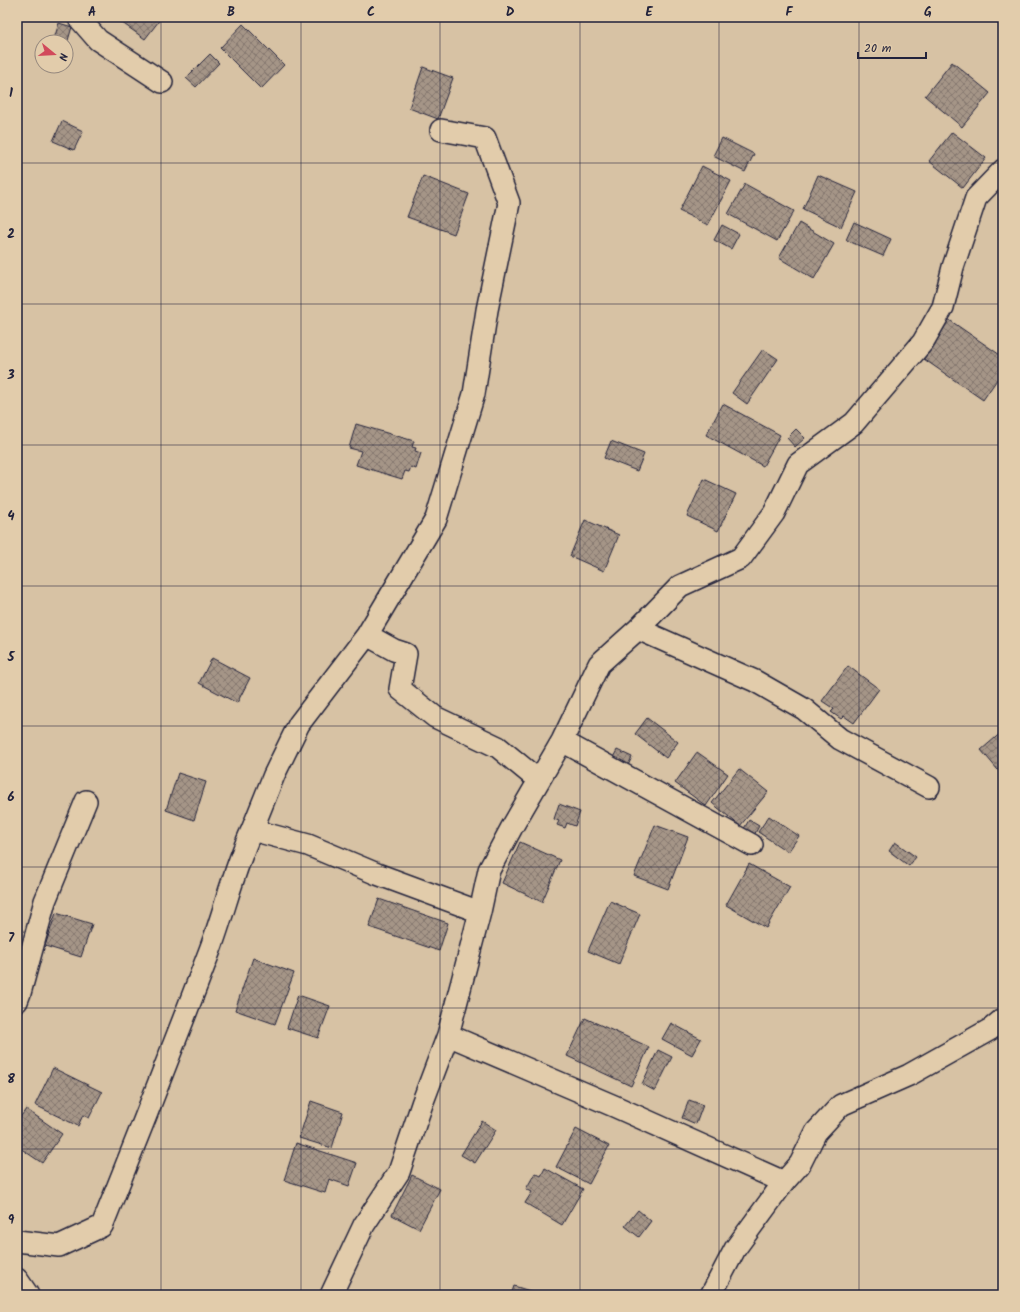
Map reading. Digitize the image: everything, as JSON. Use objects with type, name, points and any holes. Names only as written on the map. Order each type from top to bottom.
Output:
[{"type":"street","points":[[85,20],[98,40],[162,82]]},
{"type":"street","points":[[17,1241],[59,1246],[102,1226],[159,1086],[212,944],[243,849],[274,775],[299,724],[367,635],[436,519],[474,394],[487,310],[509,203],[486,138],[441,130]]},
{"type":"street","points":[[331,1295],[364,1225],[399,1172],[422,1104],[448,1035],[480,912],[489,870],[538,780],[562,741],[599,664],[680,586],[741,558],[774,513],[798,464],[854,423],[923,342],[943,307],[953,267],[976,198],[1003,170]]},
{"type":"street","points":[[638,628],[755,680],[804,709],[840,739],[929,787]]},
{"type":"street","points":[[367,635],[394,650],[406,654],[400,689],[435,717],[498,747],[538,780]]},
{"type":"street","points":[[562,741],[752,845]]},
{"type":"street","points":[[17,1001],[45,900],[86,801]]},
{"type":"street","points":[[252,830],[308,845],[377,874],[480,912]]},
{"type":"street","points":[[711,1295],[735,1249],[784,1182],[800,1164],[816,1132],[841,1105],[909,1075],[991,1029],[1003,1019]]},
{"type":"street","points":[[448,1035],[614,1106],[784,1182]]},
{"type":"street","points":[[17,1279],[28,1295]]},
{"type":"building","points":[[120,17],[162,17],[145,39],[118,20]]},
{"type":"building","points":[[59,23],[72,27],[70,34],[56,34]]},
{"type":"building","points":[[243,24],[284,65],[261,89],[220,48]]},
{"type":"building","points":[[210,54],[219,63],[196,87],[186,78]]},
{"type":"building","points":[[952,62],[990,93],[962,127],[925,96]]},
{"type":"building","points":[[423,67],[453,78],[438,119],[409,108]]},
{"type":"building","points":[[62,121],[83,131],[74,150],[53,141]]},
{"type":"building","points":[[952,132],[986,158],[963,188],[929,161]]},
{"type":"building","points":[[722,138],[754,154],[745,172],[713,156]]},
{"type":"building","points":[[702,166],[731,181],[708,225],[679,211]]},
{"type":"building","points":[[818,175],[857,192],[841,227],[803,209]]},
{"type":"building","points":[[423,176],[469,194],[454,234],[407,217]]},
{"type":"building","points":[[745,184],[794,211],[777,241],[728,214]]},
{"type":"building","points":[[854,222],[891,239],[883,256],[846,240]]},
{"type":"building","points":[[799,223],[834,244],[814,279],[779,258]]},
{"type":"building","points":[[722,225],[739,234],[731,249],[714,240]]},
{"type":"building","points":[[948,319],[1003,357],[1003,371],[983,400],[921,357]]},
{"type":"building","points":[[763,349],[778,359],[747,404],[732,393]]},
{"type":"building","points":[[723,404],[780,435],[763,466],[706,435]]},
{"type":"building","points":[[356,424],[414,441],[412,447],[416,448],[415,451],[421,453],[416,469],[411,467],[409,472],[405,471],[402,479],[356,465],[361,451],[349,448]]},
{"type":"building","points":[[796,429],[805,438],[795,447],[787,438]]},
{"type":"building","points":[[611,441],[644,454],[637,471],[604,458]]},
{"type":"building","points":[[704,479],[736,494],[718,531],[687,516]]},
{"type":"building","points":[[585,520],[619,535],[604,571],[570,556]]},
{"type":"building","points":[[212,658],[250,678],[237,703],[199,683]]},
{"type":"building","points":[[848,666],[879,689],[854,723],[844,716],[841,719],[831,712],[834,709],[822,701]]},
{"type":"building","points":[[647,718],[678,742],[666,758],[635,734]]},
{"type":"building","points":[[1003,731],[1003,776],[981,750]]},
{"type":"building","points":[[617,750],[632,757],[624,774],[608,767]]},
{"type":"building","points":[[697,752],[728,774],[706,806],[675,783]]},
{"type":"building","points":[[739,769],[768,792],[740,826],[712,803]]},
{"type":"building","points":[[178,773],[206,782],[194,820],[166,810]]},
{"type":"building","points":[[559,804],[580,812],[575,826],[567,823],[565,828],[557,825],[559,821],[554,819]]},
{"type":"building","points":[[769,816],[799,836],[788,852],[758,832]]},
{"type":"building","points":[[749,820],[759,826],[752,839],[742,832]]},
{"type":"building","points":[[655,825],[688,837],[668,889],[634,876]]},
{"type":"building","points":[[520,842],[560,860],[542,902],[502,883]]},
{"type":"building","points":[[895,842],[916,857],[909,866],[889,851]]},
{"type":"building","points":[[749,864],[790,887],[766,928],[726,905]]},
{"type":"building","points":[[379,899],[448,923],[439,951],[369,927]]},
{"type":"building","points":[[610,901],[640,914],[619,964],[588,951]]},
{"type":"building","points":[[56,913],[92,924],[81,957],[45,946]]},
{"type":"building","points":[[253,958],[294,973],[275,1024],[235,1010]]},
{"type":"building","points":[[298,995],[330,1006],[318,1038],[287,1028]]},
{"type":"building","points":[[585,1018],[649,1047],[631,1086],[567,1056]]},
{"type":"building","points":[[671,1023],[701,1039],[692,1055],[662,1039]]},
{"type":"building","points":[[658,1050],[672,1057],[655,1091],[642,1084]]},
{"type":"building","points":[[53,1068],[102,1092],[89,1118],[83,1115],[78,1126],[35,1105]]},
{"type":"building","points":[[689,1100],[703,1105],[696,1124],[682,1118]]},
{"type":"building","points":[[311,1101],[343,1112],[332,1148],[299,1138]]},
{"type":"building","points":[[26,1109],[62,1134],[42,1163],[17,1146],[17,1122]]},
{"type":"building","points":[[482,1121],[496,1130],[475,1163],[461,1155]]},
{"type":"building","points":[[576,1129],[609,1146],[589,1184],[556,1167]]},
{"type":"building","points":[[296,1143],[357,1163],[349,1186],[329,1179],[325,1193],[284,1180]]},
{"type":"building","points":[[545,1168],[583,1189],[562,1225],[525,1203],[532,1192],[526,1189],[535,1173],[541,1176]]},
{"type":"building","points":[[412,1175],[440,1189],[419,1229],[392,1215]]},
{"type":"building","points":[[638,1210],[651,1221],[639,1237],[625,1226]]},
{"type":"building","points":[[514,1286],[530,1291],[529,1295],[511,1295]]}]
